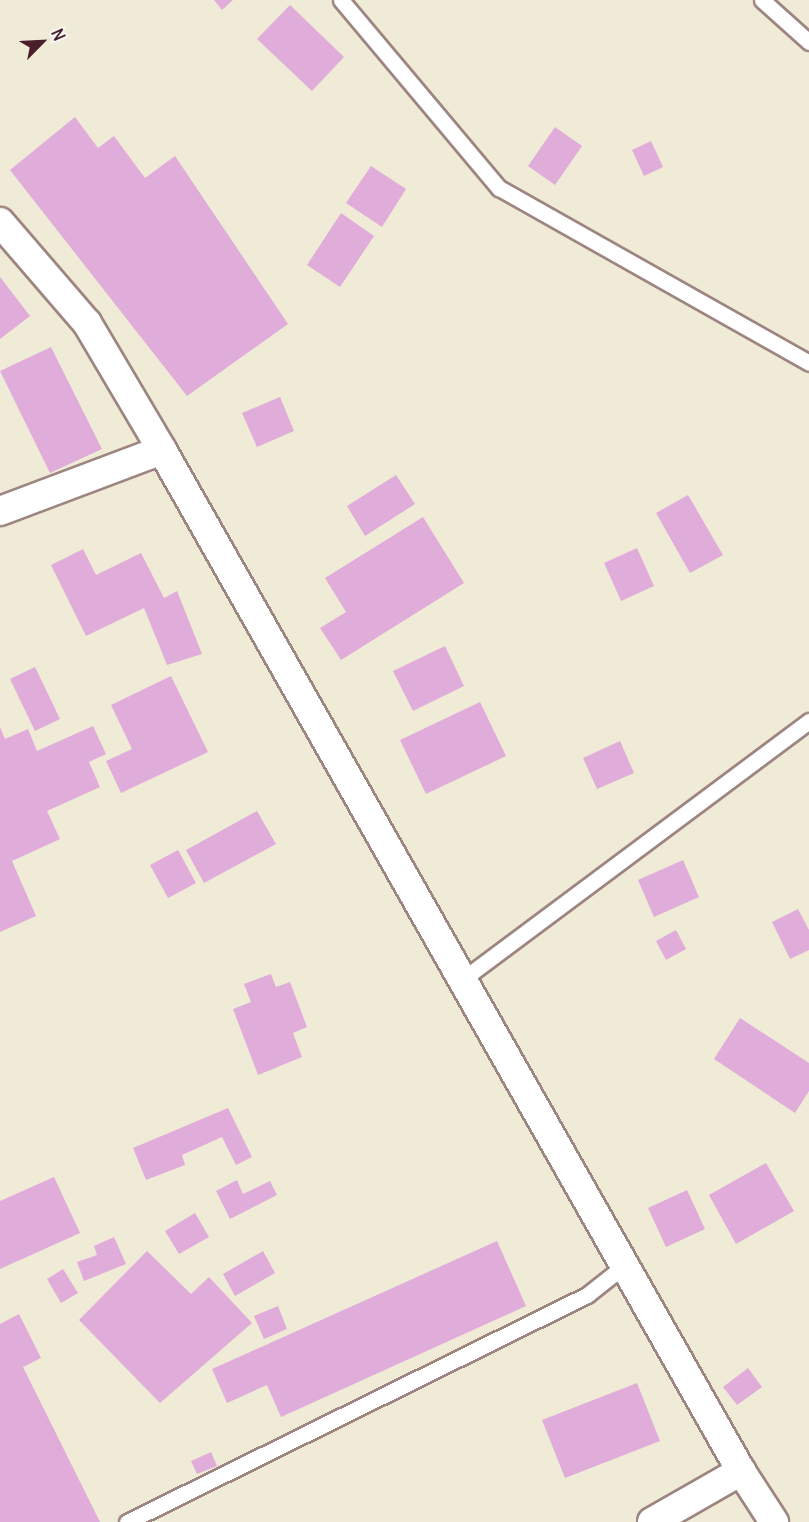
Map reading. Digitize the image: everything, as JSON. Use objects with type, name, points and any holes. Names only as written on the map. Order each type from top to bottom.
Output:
[{"type":"street","points":[[0,222],[87,323],[162,450],[741,1471],[774,1522]]},
{"type":"street","points":[[0,511],[162,450]]},
{"type":"street","points":[[652,1522],[741,1471]]},
{"type":"lane","points":[[341,0],[499,188],[809,363]]},
{"type":"lane","points":[[762,0],[809,42]]},
{"type":"lane","points":[[463,979],[809,721]]},
{"type":"lane","points":[[127,1522],[586,1295],[625,1265]]},
{"type":"building","points":[[214,0],[233,0],[222,10]]},
{"type":"building","points":[[290,5],[344,57],[312,91],[257,39]]},
{"type":"building","points":[[75,117],[98,148],[114,136],[145,178],[175,156],[288,324],[187,396],[10,170]]},
{"type":"building","points":[[555,127],[582,146],[555,185],[528,166]]},
{"type":"building","points":[[651,141],[663,167],[644,176],[632,150]]},
{"type":"building","points":[[371,166],[406,189],[382,227],[346,203]]},
{"type":"building","points":[[341,213],[374,236],[340,287],[307,265]]},
{"type":"building","points":[[0,277],[30,316],[0,339]]},
{"type":"building","points":[[51,347],[102,449],[50,473],[0,371]]},
{"type":"building","points":[[280,397],[294,431],[257,447],[242,413]]},
{"type":"building","points":[[396,475],[415,504],[365,536],[347,506]]},
{"type":"building","points":[[688,495],[723,555],[690,573],[656,513]]},
{"type":"building","points":[[423,517],[464,583],[341,660],[320,628],[346,612],[325,578]]},
{"type":"building","points":[[637,548],[654,586],[621,601],[604,563]]},
{"type":"building","points":[[83,549],[96,575],[141,553],[164,598],[177,591],[202,654],[167,665],[144,608],[86,636],[51,565]]},
{"type":"building","points":[[445,646],[464,686],[413,711],[393,671]]},
{"type":"building","points":[[35,667],[60,719],[35,731],[10,679]]},
{"type":"building","points":[[171,676],[208,752],[121,793],[106,761],[132,749],[111,705]]},
{"type":"building","points":[[480,702],[506,756],[426,794],[400,740]]},
{"type":"building","points":[[93,726],[106,754],[89,762],[100,787],[47,811],[60,839],[12,861],[36,916],[0,932],[0,727],[5,739],[28,729],[37,751]]},
{"type":"building","points":[[620,741],[634,773],[597,789],[583,758]]},
{"type":"building","points":[[257,811],[276,844],[204,883],[186,850]]},
{"type":"building","points":[[178,850],[196,883],[168,898],[150,865]]},
{"type":"building","points":[[683,860],[699,897],[654,917],[638,880]]},
{"type":"building","points":[[798,909],[809,930],[809,950],[790,959],[772,922]]},
{"type":"building","points":[[676,930],[686,949],[666,960],[656,941]]},
{"type":"building","points":[[271,974],[276,987],[290,982],[307,1027],[293,1033],[302,1057],[258,1075],[233,1009],[251,1002],[244,984]]},
{"type":"building","points":[[740,1018],[809,1063],[809,1091],[795,1113],[714,1059]]},
{"type":"building","points":[[228,1108],[252,1157],[236,1165],[222,1137],[182,1155],[185,1165],[146,1180],[133,1148]]},
{"type":"building","points":[[766,1163],[794,1211],[736,1244],[709,1195]]},
{"type":"building","points":[[54,1177],[80,1233],[0,1269],[0,1201]]},
{"type":"building","points":[[237,1180],[243,1194],[270,1181],[277,1195],[230,1219],[216,1191]]},
{"type":"building","points":[[687,1190],[705,1229],[666,1247],[648,1208]]},
{"type":"building","points":[[195,1213],[209,1237],[179,1254],[165,1231]]},
{"type":"building","points":[[114,1237],[126,1264],[84,1281],[77,1262],[97,1255],[94,1246]]},
{"type":"building","points":[[497,1241],[526,1306],[281,1417],[267,1385],[227,1403],[212,1369]]},
{"type":"building","points":[[147,1251],[191,1294],[209,1277],[252,1323],[160,1403],[79,1320]]},
{"type":"building","points":[[263,1251],[275,1273],[235,1296],[223,1274]]},
{"type":"building","points":[[63,1269],[78,1293],[61,1303],[47,1279]]},
{"type":"building","points":[[278,1306],[287,1329],[264,1339],[254,1316]]},
{"type":"building","points":[[19,1314],[41,1358],[23,1367],[100,1522],[0,1522],[0,1324]]},
{"type":"building","points":[[748,1368],[762,1387],[737,1405],[723,1387]]},
{"type":"building","points":[[637,1383],[660,1441],[565,1478],[542,1420]]},
{"type":"building","points":[[211,1452],[217,1466],[197,1474],[191,1461]]}]
